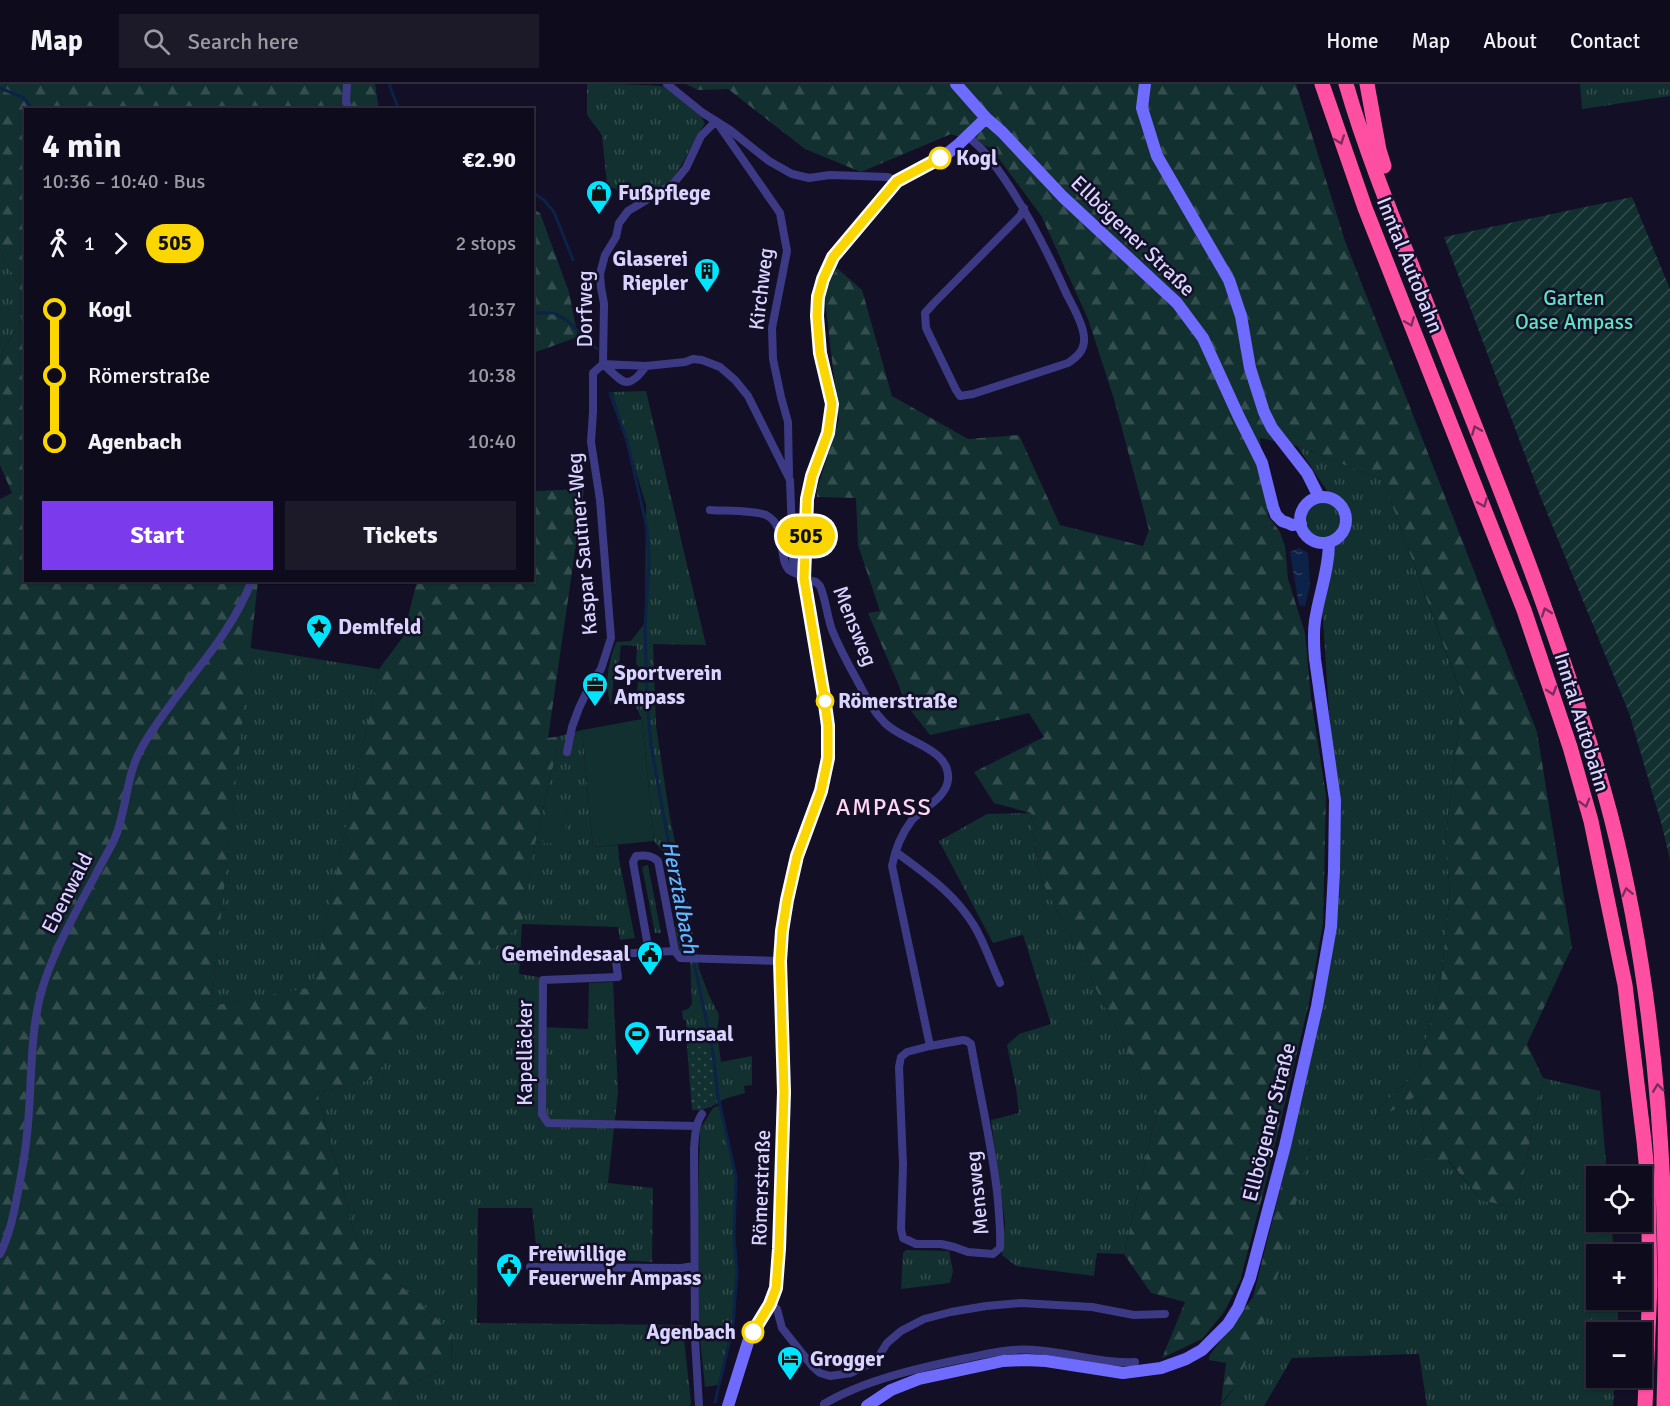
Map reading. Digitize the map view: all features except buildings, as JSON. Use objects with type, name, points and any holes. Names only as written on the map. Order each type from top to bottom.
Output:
[{"type":"highway","name":"Inntal Autobahn","points":[[1322,84],[1365,208],[1524,610],[1570,747],[1585,800],[1625,985],[1644,1141],[1648,1183],[1650,1285],[1645,1406]]},
{"type":"highway","name":"Inntal Autobahn","points":[[1346,84],[1388,204],[1531,570],[1565,667],[1611,820],[1646,988],[1664,1141],[1668,1209],[1668,1352],[1664,1406]]},
{"type":"highway","points":[[1367,84],[1379,150],[1389,182],[1388,204]]},
{"type":"main road","name":"Ellbögener Straße","points":[[956,84],[1063,197],[1177,303],[1203,338],[1262,463],[1276,515],[1292,525],[1301,524]]},
{"type":"main road","points":[[1145,84],[1142,108],[1156,156],[1229,280],[1241,316],[1250,368],[1264,412],[1272,428],[1314,484],[1318,497]]},
{"type":"main road","name":"Römerstraße","points":[[728,1406],[748,1339],[770,1304],[776,1288],[784,1092],[780,961],[782,931],[792,876],[821,791],[828,758],[828,726],[824,697],[801,576],[807,499],[812,476],[828,433],[832,404],[820,353],[818,297],[833,257],[897,181],[944,156],[986,118]]},
{"type":"main road","points":[[1318,497],[1332,499],[1339,503],[1346,516],[1343,532],[1338,538],[1329,542],[1321,543],[1312,540],[1304,533],[1301,524],[1301,514],[1304,508],[1318,497]]},
{"type":"main road","name":"Ellbögener Straße","points":[[867,1406],[891,1390],[909,1382],[1015,1360],[1123,1373],[1153,1370],[1178,1362],[1202,1350],[1222,1330],[1238,1308],[1250,1278],[1285,1146],[1317,1006],[1331,927],[1335,800],[1314,642],[1315,622],[1329,560],[1329,542]]},
{"type":"street","points":[[347,84],[346,102],[348,108]]},
{"type":"street","name":"Kirchweg","points":[[667,84],[769,161],[792,174],[809,178],[830,175],[888,177],[897,181]]},
{"type":"street","name":"Kirchweg","points":[[716,121],[780,213],[787,251],[772,328],[773,359],[788,422],[790,480]]},
{"type":"street","name":"Dorfweg","points":[[646,366],[639,376],[627,383],[619,380],[603,364],[604,304],[600,274],[605,255],[616,237],[623,217],[634,206],[673,184],[686,168],[701,136],[716,121]]},
{"type":"street","points":[[967,136],[989,157],[1024,208],[1073,306],[1084,332],[1084,345],[1078,356],[1068,363],[973,394],[960,396],[926,328],[925,314],[1020,216],[1024,208]]},
{"type":"street","name":"Dorfweg","points":[[603,364],[646,366],[693,359],[712,362],[720,366],[748,396],[790,480],[793,560],[801,576]]},
{"type":"street","name":"Kaspar Sautner-Weg","points":[[567,752],[579,708],[601,669],[611,638],[600,500],[591,442],[593,373],[603,364]]},
{"type":"street","points":[[710,510],[757,513],[768,516],[778,527],[789,570],[801,576]]},
{"type":"street","name":"Mensweg","points":[[801,576],[814,580],[820,586],[832,629],[871,707],[892,731],[934,752],[947,768],[946,788],[910,823],[904,832],[892,864],[930,1046]]},
{"type":"street","name":"Ebenwald","points":[[0,1254],[10,1228],[22,1173],[36,1017],[48,973],[72,920],[115,838],[123,816],[132,770],[140,749],[217,645],[235,616],[251,582]]},
{"type":"street","points":[[896,852],[944,888],[959,905],[974,925],[1000,983]]},
{"type":"street","points":[[675,951],[649,952],[633,862],[636,856],[644,855],[658,861],[675,951],[680,958],[780,961]]},
{"type":"street","name":"Kapelläcker","points":[[649,952],[615,954],[618,977],[543,980],[542,1114],[548,1123],[696,1126]]},
{"type":"street","name":"Mensweg","points":[[963,1040],[971,1044],[989,1132],[996,1185],[1001,1236],[1000,1248],[993,1254],[968,1252],[941,1244],[916,1244],[903,1238],[899,1067],[902,1057],[907,1052],[930,1046],[963,1040]]},
{"type":"street","points":[[699,1406],[695,1339],[694,1149],[696,1126],[702,1114]]},
{"type":"street","points":[[530,1267],[681,1268],[694,1266]]},
{"type":"street","points":[[770,1304],[777,1309],[782,1328],[813,1367],[820,1373],[830,1376],[851,1373],[869,1364],[877,1359],[886,1343],[901,1331],[924,1319],[945,1313],[1021,1303],[1092,1307],[1134,1315],[1165,1314]]},
{"type":"street","points":[[825,1405],[862,1386],[925,1366],[1006,1350],[1064,1353],[1118,1363],[1135,1362]]},
{"type":"green space","points":[[0,84],[375,84],[379,108],[24,108],[24,582],[258,582],[211,1006],[312,987],[379,669],[403,637],[417,582],[534,582],[534,471],[536,491],[584,489],[548,738],[560,736],[533,853],[522,924],[422,1010],[373,1079],[317,1092],[358,1247],[452,1332],[451,1364],[396,1392],[400,1406],[0,1406],[0,499],[12,493],[0,465],[0,363],[4,349],[22,319],[19,285],[0,250]]},
{"type":"green space","points":[[587,84],[631,84],[673,88],[691,103],[705,123],[673,180],[639,200],[607,185],[602,135],[587,115]]},
{"type":"green space","points":[[686,84],[1296,84],[1345,241],[1537,732],[1572,947],[1527,1044],[1543,1078],[1520,1189],[1512,1208],[1482,1200],[1449,1161],[1414,1158],[1424,1133],[1418,1095],[1375,1121],[1378,1109],[1418,1071],[1441,982],[1450,891],[1445,844],[1462,695],[1383,480],[1297,446],[1260,438],[1268,516],[1280,532],[1285,546],[1288,579],[1305,633],[1311,698],[1326,796],[1323,923],[1309,1003],[1240,1281],[1224,1312],[1202,1339],[1162,1358],[1185,1302],[1151,1293],[1124,1254],[1157,1110],[1039,875],[1031,813],[994,803],[974,772],[1044,737],[1029,713],[930,735],[908,707],[868,613],[880,611],[858,545],[856,498],[817,497],[817,489],[839,420],[824,292],[837,268],[862,290],[892,396],[968,439],[1019,435],[1060,525],[1143,546],[1149,530],[1114,399],[1088,319],[1042,217],[991,148],[951,134],[861,172],[805,149],[728,89],[698,90]]},
{"type":"green space","points":[[1580,84],[1670,84],[1670,96],[1582,109]]},
{"type":"green space","name":"Garten Oase Ampass","points":[[1632,197],[1670,289],[1670,860],[1629,713],[1541,498],[1444,237]]},
{"type":"green space","points":[[534,210],[540,213],[569,292],[578,337],[534,353]]},
{"type":"green space","points":[[0,250],[19,285],[22,319],[4,349],[0,363]]},
{"type":"green space","points":[[646,391],[706,645],[653,644],[656,726],[670,818],[699,969],[719,1015],[717,1033],[721,1062],[752,1056],[752,1085],[744,1086],[745,1093],[724,1099],[717,1104],[712,1047],[687,1047],[686,1020],[683,1020],[682,1011],[688,1009],[692,1004],[690,959],[680,952],[675,927],[682,926],[665,854],[654,841],[642,719],[636,707],[639,667],[636,664],[637,646],[621,645],[619,662],[615,666],[611,706],[607,682],[616,642],[631,641],[645,623],[646,505],[612,392]]},
{"type":"green space","points":[[1297,446],[1383,480],[1462,696],[1445,843],[1450,891],[1441,982],[1418,1071],[1378,1109],[1375,1120],[1418,1095],[1424,1133],[1482,1200],[1512,1208],[1520,1189],[1543,1078],[1600,1091],[1606,1166],[1586,1166],[1586,1232],[1612,1232],[1613,1244],[1586,1244],[1586,1310],[1618,1310],[1618,1322],[1586,1322],[1586,1388],[1614,1388],[1613,1406],[1427,1406],[1419,1354],[1292,1358],[1264,1406],[1220,1406],[1235,1387],[1310,1149],[1285,1146],[1326,959],[1335,800],[1321,591],[1328,542],[1316,541],[1308,536],[1302,528],[1301,520],[1303,511],[1309,504],[1318,499],[1332,498]]},
{"type":"green space","points":[[250,648],[379,669],[312,988],[211,1006]]},
{"type":"green space","points":[[642,719],[654,841],[593,847],[582,730]]},
{"type":"green space","points":[[582,730],[593,847],[618,845],[635,938],[620,940],[618,927],[522,924],[519,974],[539,977],[539,1027],[588,1029],[589,983],[613,982],[618,1092],[608,1183],[653,1188],[652,1262],[537,1255],[532,1208],[478,1208],[477,1323],[685,1325],[684,1339],[691,1403],[690,1406],[400,1406],[396,1392],[451,1364],[452,1332],[358,1247],[317,1092],[373,1079],[421,1010],[521,924],[533,853],[560,736]]},
{"type":"green space","points":[[546,802],[567,803],[565,844],[543,843]]},
{"type":"green space","points":[[1031,813],[1039,875],[1157,1110],[1124,1254],[1097,1253],[1094,1276],[1016,1266],[1002,1255],[1005,1223],[991,1120],[1019,1113],[1007,1045],[1019,1034],[1051,1024],[1023,935],[993,943],[939,841],[987,814]]},
{"type":"green space","points":[[648,865],[661,933],[655,933],[642,867]]},
{"type":"green space","points":[[687,1047],[712,1047],[717,1104],[702,1110],[692,1110]]},
{"type":"green space","points":[[720,1105],[736,1177],[734,1236],[737,1272],[733,1327],[718,1385],[705,1387],[699,1330],[700,1129],[713,1108]]},
{"type":"green space","points":[[1291,1146],[1310,1148],[1270,1306],[1235,1387],[1221,1403],[1226,1363],[1209,1360],[1209,1356],[1253,1297]]},
{"type":"green space","points":[[906,1250],[949,1251],[953,1271],[950,1283],[901,1289],[903,1253]]},
{"type":"water","points":[[1299,548],[1308,553],[1310,585],[1305,606],[1299,605],[1290,552]]},
{"type":"waterway","name":"Herztalbach","points":[[390,84],[398,108]]},
{"type":"waterway","name":"Herztalbach","points":[[0,88],[24,98],[32,108]]},
{"type":"waterway","name":"Herztalbach","points":[[534,193],[544,200],[554,212],[573,260]]},
{"type":"waterway","name":"Herztalbach","points":[[534,313],[554,313],[569,322],[597,349]]},
{"type":"waterway","name":"Herztalbach","points":[[610,393],[627,441],[647,528],[649,561],[645,625],[651,745],[666,829],[713,1053],[718,1096],[736,1177],[734,1236],[737,1272],[733,1327],[715,1402]]},
{"type":"bus line","name":"505","points":[[753,1332],[770,1304],[776,1288],[779,1249],[784,1092],[780,961],[782,931],[797,856],[821,791],[828,758],[828,726],[804,579],[807,499],[812,476],[828,433],[832,404],[820,353],[818,297],[833,257],[897,181],[940,158]]},
{"type":"place","name":"Kogl","points":[[940,158]]},
{"type":"place","name":"Fußpflege","points":[[599,216]]},
{"type":"place","name":"Glaserei Riepler","points":[[707,294]]},
{"type":"place","name":"Demlfeld","points":[[319,650]]},
{"type":"place","name":"Römerstraße","points":[[825,701]]},
{"type":"place","name":"Sportverein Ampass","points":[[595,708]]},
{"type":"place","name":"Gemeindesaal","points":[[650,977]]},
{"type":"place","name":"Turnsaal","points":[[637,1057]]},
{"type":"place","name":"Freiwillige Feuerwehr Ampass","points":[[509,1289]]},
{"type":"place","name":"Agenbach","points":[[753,1332]]},
{"type":"place","name":"Grogger","points":[[790,1382]]},
{"type":"district","name":"AMPASS","points":[[884,807]]}]
